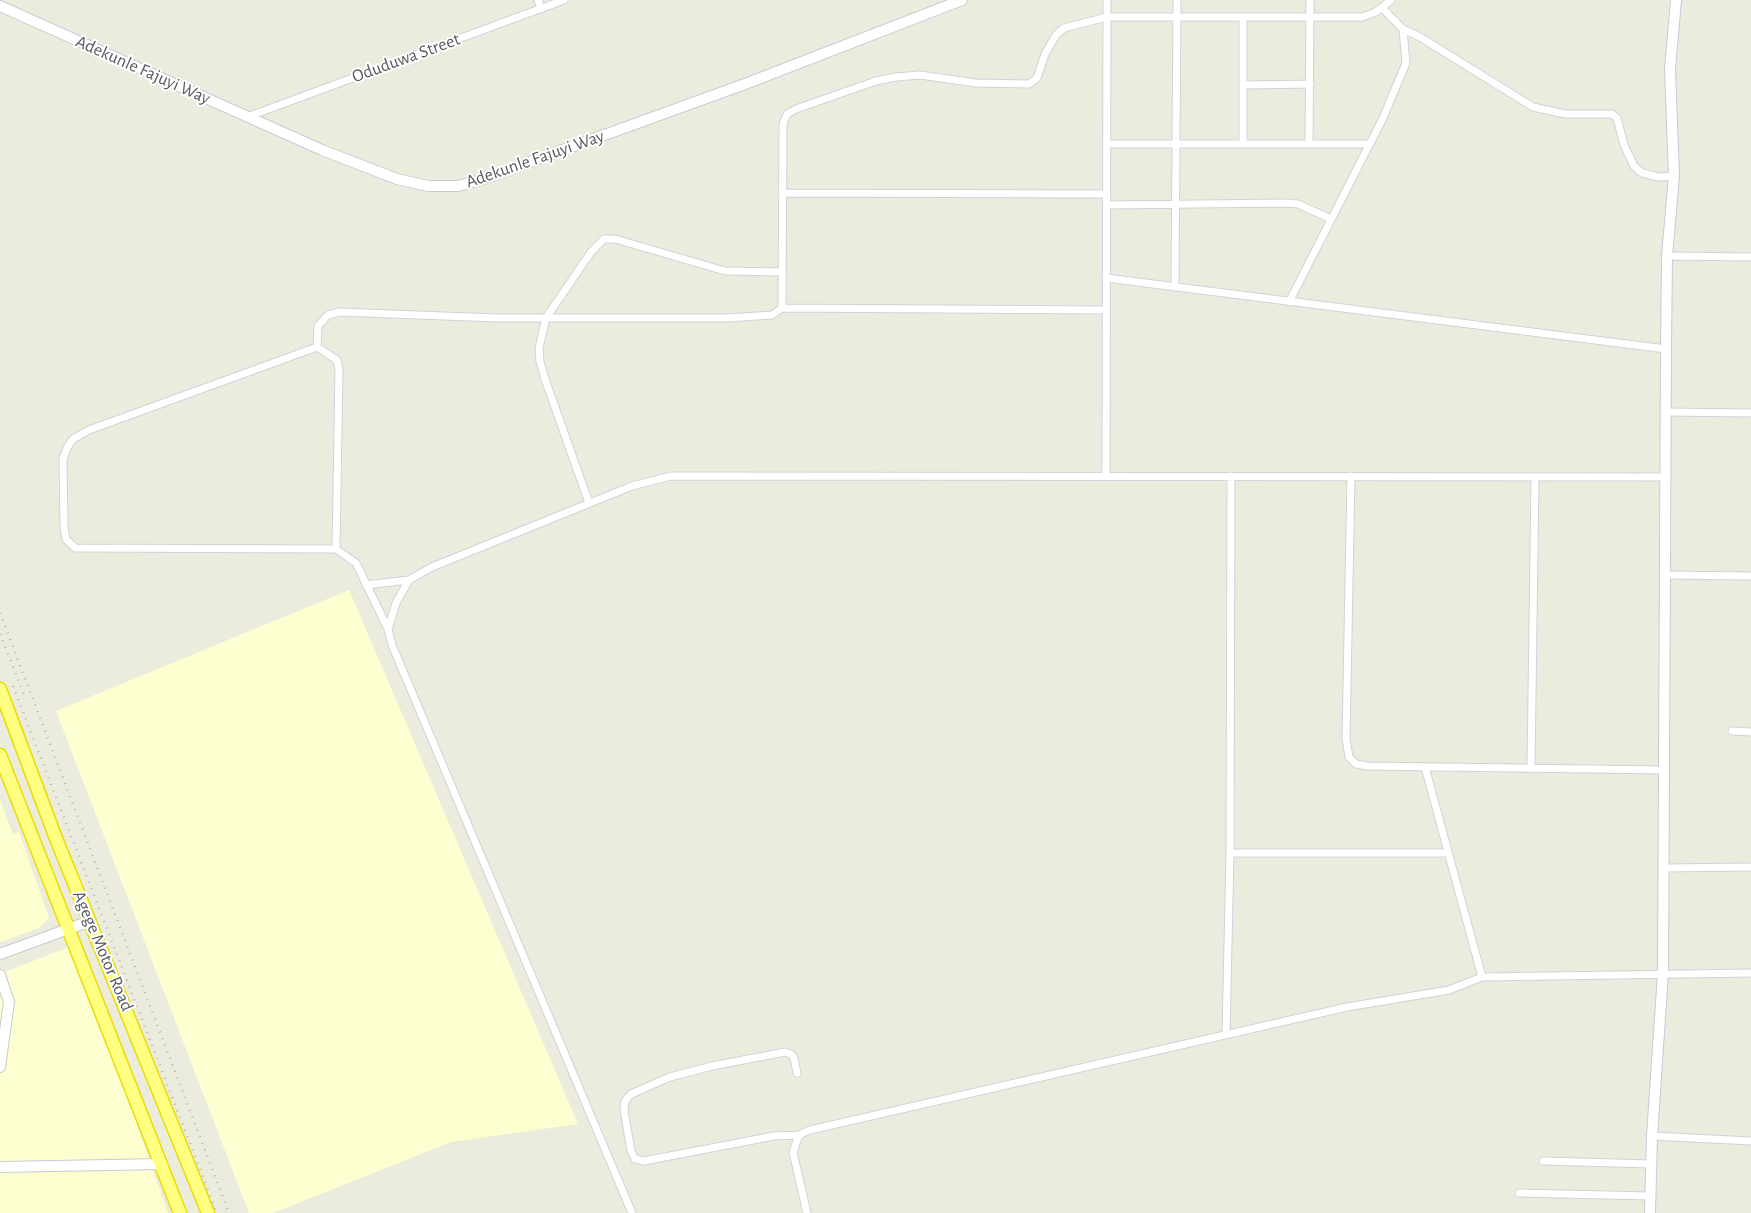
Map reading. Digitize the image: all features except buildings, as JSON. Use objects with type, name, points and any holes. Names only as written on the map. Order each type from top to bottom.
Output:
[{"type":"highway","name":"Agege Motor Road","points":[[0,689],[90,921],[208,1213]]},
{"type":"highway","name":"Agege Motor Road","points":[[0,755],[180,1213]]},
{"type":"street","points":[[538,0],[541,9]]},
{"type":"street","name":"Oduduwa Street","points":[[247,117],[564,0]]},
{"type":"street","name":"Adekunle Fajuyi Way","points":[[0,6],[322,150],[397,179],[428,186],[458,186],[480,180],[746,84],[962,0]]},
{"type":"street","points":[[1106,475],[1107,0]]},
{"type":"street","points":[[1175,287],[1177,0]]},
{"type":"street","points":[[1309,144],[1310,0]]},
{"type":"street","points":[[782,308],[783,124],[787,114],[796,109],[876,81],[896,77],[920,75],[976,83],[1029,84],[1037,78],[1045,54],[1056,34],[1064,28],[1107,17],[1362,17],[1371,15],[1391,0]]},
{"type":"street","points":[[1650,1213],[1652,1136],[1663,973],[1667,256],[1674,176],[1670,69],[1676,0]]},
{"type":"street","points":[[1382,8],[1403,29],[1420,37],[1533,107],[1565,114],[1612,114],[1617,118],[1626,151],[1634,166],[1642,174],[1659,177],[1674,176]]},
{"type":"street","points":[[1243,17],[1243,144]]},
{"type":"street","points":[[1289,302],[1384,118],[1406,63],[1403,29]]},
{"type":"street","points":[[1243,85],[1310,84]]},
{"type":"street","points":[[1107,144],[1369,144]]},
{"type":"street","points":[[782,193],[1107,194]]},
{"type":"street","points":[[1107,205],[1288,202],[1298,204],[1332,219]]},
{"type":"street","points":[[589,503],[540,362],[540,336],[546,318],[591,252],[604,239],[615,238],[724,271],[782,272]]},
{"type":"street","points":[[1667,256],[1751,257]]},
{"type":"street","points":[[1106,278],[1666,348]]},
{"type":"street","points":[[317,347],[318,326],[328,315],[338,312],[444,317],[546,318],[761,317],[772,316],[782,308],[1106,310]]},
{"type":"street","points":[[317,347],[89,430],[73,439],[63,458],[64,527],[66,540],[75,548],[336,550],[356,563],[388,629],[392,645],[632,1213]]},
{"type":"street","points":[[317,347],[337,360],[339,370],[336,550]]},
{"type":"street","points":[[1665,412],[1751,413]]},
{"type":"street","points":[[366,585],[409,580],[432,568],[589,503],[632,486],[671,476],[1666,477]]},
{"type":"street","points":[[1226,1035],[1230,853],[1230,476]]},
{"type":"street","points":[[1351,476],[1346,748],[1349,757],[1356,764],[1367,766],[1664,770]]},
{"type":"street","points":[[1531,768],[1535,477]]},
{"type":"street","points":[[1666,575],[1751,576]]},
{"type":"street","points":[[388,629],[396,603],[409,580]]},
{"type":"street","points":[[1732,731],[1751,732]]},
{"type":"street","points":[[1425,767],[1482,977]]},
{"type":"street","points":[[1230,853],[1448,853]]},
{"type":"street","points":[[1663,868],[1751,867]]},
{"type":"street","points":[[0,954],[90,921]]},
{"type":"street","points":[[796,1074],[794,1058],[791,1054],[785,1052],[712,1066],[670,1077],[631,1094],[625,1101],[624,1110],[630,1151],[635,1159],[644,1162],[774,1136],[799,1135],[810,1130],[1347,1007],[1449,990],[1482,977],[1751,973]]},
{"type":"street","points":[[0,975],[9,1002],[0,1067]]},
{"type":"street","points":[[799,1135],[793,1152],[807,1213]]},
{"type":"street","points":[[1652,1136],[1751,1141]]},
{"type":"street","points":[[1544,1161],[1651,1164]]},
{"type":"street","points":[[0,1167],[162,1164]]},
{"type":"street","points":[[1519,1193],[1650,1196]]},
{"type":"shaded area","points":[[349,590],[578,1124],[451,1142],[273,1213],[249,1213],[56,711]]},
{"type":"shaded area","points":[[0,800],[13,834],[19,832],[49,918],[39,928],[0,942]]},
{"type":"shaded area","points":[[74,945],[168,1213],[0,1213],[0,974]]},
{"type":"railway","points":[[0,613],[229,1213]]},
{"type":"railway","points":[[0,634],[24,695]]},
{"type":"railway","points":[[13,686],[217,1213]]}]
